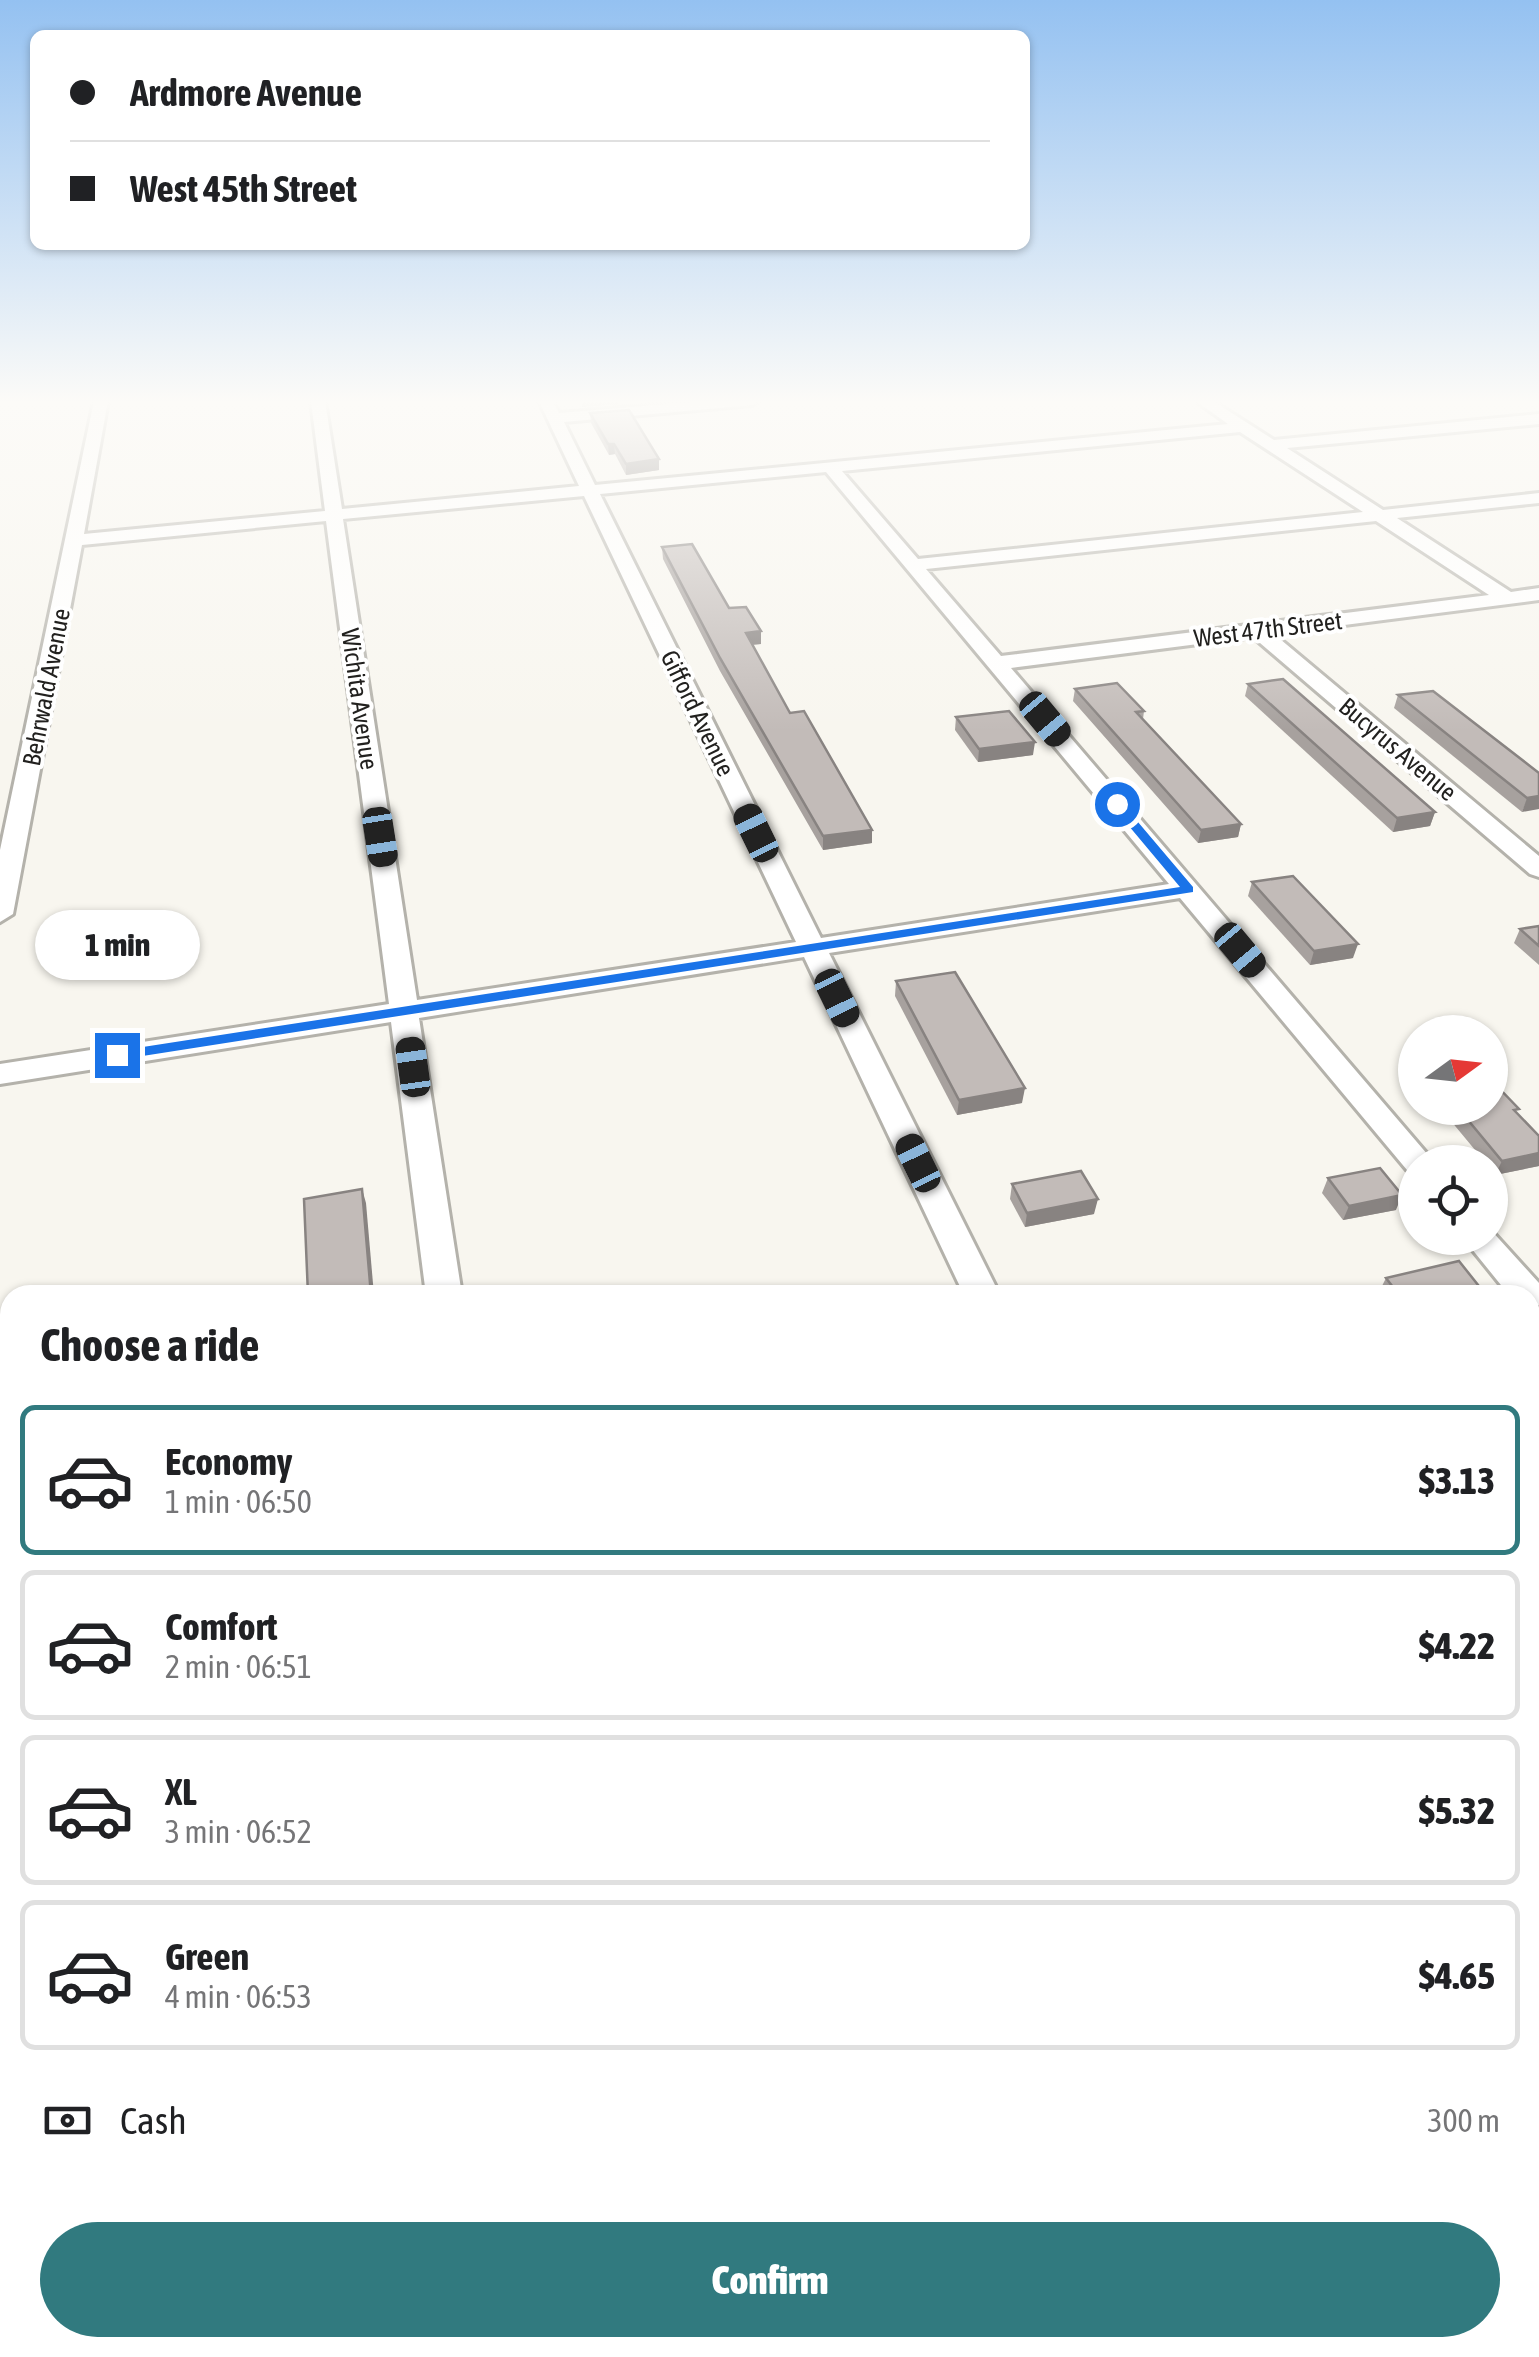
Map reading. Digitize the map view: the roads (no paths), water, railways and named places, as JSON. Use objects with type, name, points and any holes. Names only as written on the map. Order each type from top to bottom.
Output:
[{"type":"street","name":"Behrwald Avenue","points":[[0,914],[80,511]]},
{"type":"street","name":"Wichita Avenue","points":[[332,511],[443,1285]]},
{"type":"street","points":[[75,540],[373,511]]},
{"type":"street","name":"Gifford Avenue","points":[[600,511],[977,1285]]},
{"type":"street","points":[[868,511],[1404,1145]]},
{"type":"street","points":[[1368,511],[1504,598],[1539,610]]},
{"type":"street","points":[[914,565],[1421,511]]},
{"type":"street","name":"West 47th Street","points":[[998,662],[1539,594]]},
{"type":"street","name":"Bucyrus Avenue","points":[[1257,630],[1539,869]]},
{"type":"street","points":[[0,1074],[1188,889]]},
{"type":"street","points":[[1494,1255],[1520,1285]]}]
